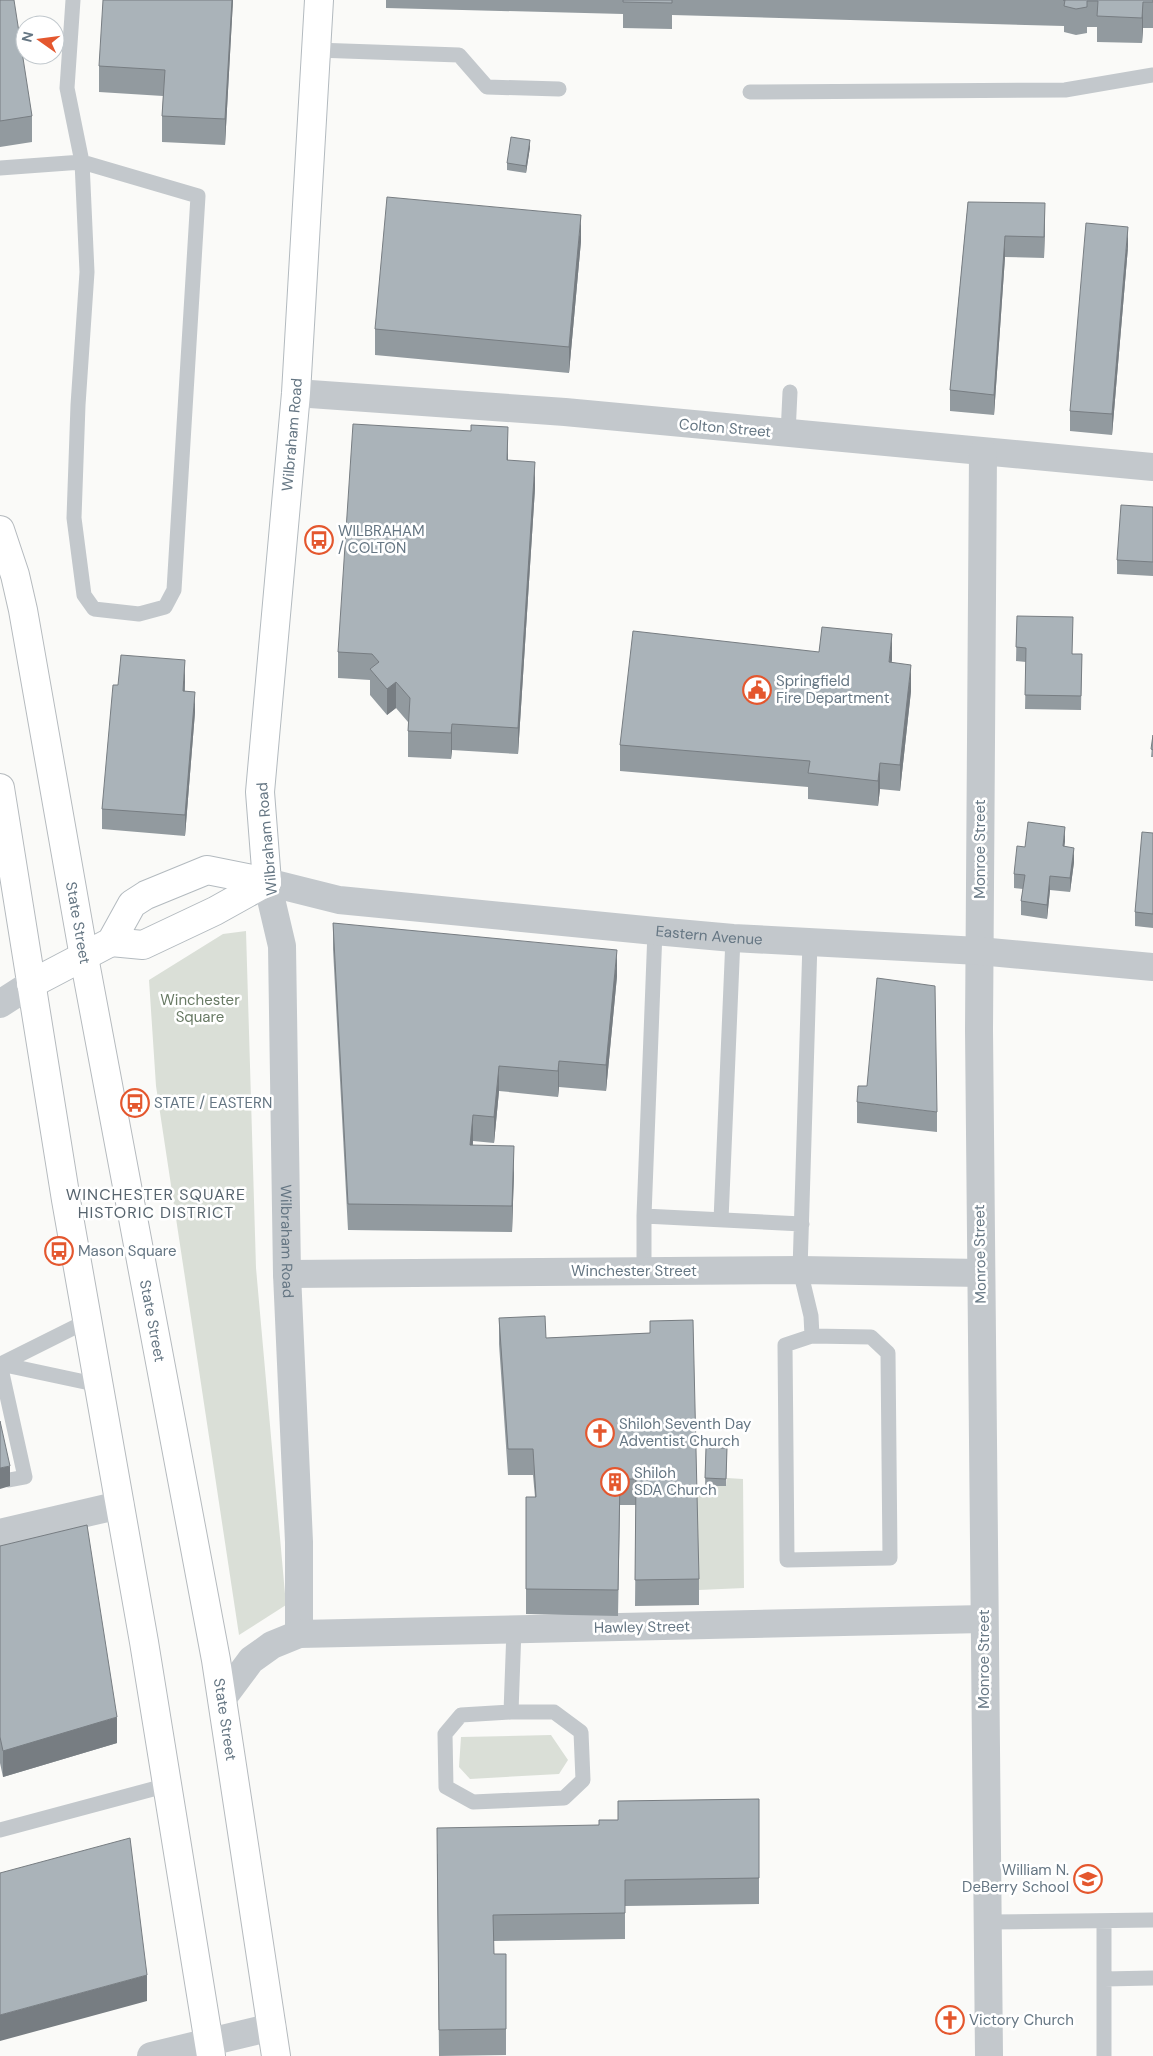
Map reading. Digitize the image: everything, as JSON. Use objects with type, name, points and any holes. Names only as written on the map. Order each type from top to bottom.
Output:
[{"type":"main road","name":"Wilbraham Road","points":[[267,882],[260,792],[296,393],[319,0]]},
{"type":"main road","name":"State Street","points":[[0,530],[15,575],[23,610],[84,957],[222,1699],[276,2056]]},
{"type":"main road","points":[[0,788],[87,1321],[168,1785],[210,2048]]},
{"type":"main road","name":"Eastern Avenue","points":[[111,942],[132,904],[146,895],[207,870],[267,882]]},
{"type":"main road","points":[[31,984],[111,942],[143,945],[215,911],[267,882]]},
{"type":"street","name":"Colton Street","points":[[296,393],[565,412],[983,453],[1153,467]]},
{"type":"street","name":"Monroe Street","points":[[983,453],[979,951],[989,2056]]},
{"type":"street","name":"Eastern Avenue","points":[[267,882],[339,900],[654,931],[732,938],[979,951],[1153,967]]},
{"type":"street","name":"Wilbraham Road","points":[[267,882],[282,946],[287,1274],[299,1542],[299,1634]]},
{"type":"street","points":[[0,1004],[31,984]]},
{"type":"street","name":"Winchester Street","points":[[287,1274],[800,1270],[981,1274]]},
{"type":"street","points":[[0,1533],[120,1505]]},
{"type":"street","name":"Hawley Street","points":[[299,1634],[984,1619]]},
{"type":"street","points":[[222,1699],[251,1660],[272,1645],[299,1634]]},
{"type":"street","points":[[152,2056],[210,2048],[272,2026]]},
{"type":"lane","points":[[0,168],[82,162],[198,196],[174,590],[165,607],[138,614],[94,609],[84,595],[74,518],[78,404],[87,272],[82,162],[67,88],[74,0]]},
{"type":"lane","points":[[316,50],[459,55],[487,87],[559,89]]},
{"type":"lane","points":[[750,92],[1066,90],[1153,75]]},
{"type":"lane","points":[[788,434],[790,392]]},
{"type":"lane","points":[[644,1271],[644,1216],[654,931]]},
{"type":"lane","points":[[721,1220],[732,938]]},
{"type":"lane","points":[[810,942],[800,1270],[811,1316],[812,1336]]},
{"type":"lane","points":[[644,1216],[802,1224]]},
{"type":"lane","points":[[0,1364],[87,1321]]},
{"type":"lane","points":[[812,1336],[871,1337],[888,1353],[890,1558],[787,1560],[785,1345],[812,1336]]},
{"type":"lane","points":[[0,1364],[99,1385]]},
{"type":"lane","points":[[0,1364],[25,1476],[9,1480]]},
{"type":"lane","points":[[512,1712],[514,1629]]},
{"type":"lane","points":[[512,1712],[554,1712],[581,1732],[583,1780],[564,1798],[473,1802],[446,1787],[445,1734],[462,1715],[512,1712]]},
{"type":"lane","points":[[0,1830],[168,1785]]},
{"type":"lane","points":[[988,1922],[1153,1920]]},
{"type":"lane","points":[[1104,1921],[1104,2056]]},
{"type":"lane","points":[[1104,1979],[1153,1978]]},
{"type":"green space","name":"Winchester Square","points":[[246,931],[256,1268],[286,1605],[239,1635],[156,1086],[149,980],[223,934]]},
{"type":"green space","points":[[727,1478],[743,1479],[744,1588],[699,1590],[696,1489],[705,1486],[726,1486]]},
{"type":"green space","points":[[551,1735],[568,1760],[559,1774],[470,1779],[459,1767],[461,1737]]},
{"type":"building","points":[[0,0],[14,0],[16,15],[15,65],[24,65],[32,116],[0,121]]},
{"type":"building","points":[[103,0],[232,0],[225,119],[162,116],[165,70],[99,66]]},
{"type":"building","points":[[623,0],[672,0],[672,3],[623,2]]},
{"type":"building","points":[[1065,0],[1153,0],[1153,2],[1143,2],[1142,18],[1097,16],[1098,1],[1087,1],[1087,7],[1076,9],[1064,6]]},
{"type":"building","points":[[511,137],[530,140],[526,166],[507,163]]},
{"type":"building","points":[[387,197],[581,215],[569,347],[375,329]]},
{"type":"building","points":[[968,202],[1045,203],[1044,237],[1005,236],[994,395],[950,390]]},
{"type":"building","points":[[1086,223],[1128,227],[1112,414],[1070,411]]},
{"type":"building","points":[[353,424],[471,431],[471,425],[508,427],[507,460],[535,462],[518,728],[452,724],[451,733],[408,731],[410,698],[396,682],[387,689],[370,669],[379,662],[372,654],[338,652]]},
{"type":"building","points":[[1121,505],[1153,507],[1153,562],[1117,560]]},
{"type":"building","points":[[1017,616],[1073,617],[1072,654],[1082,654],[1081,696],[1025,695],[1026,648],[1016,647]]},
{"type":"building","points":[[822,627],[892,634],[889,662],[911,665],[900,765],[880,763],[878,781],[808,773],[810,761],[620,745],[633,631],[819,652]]},
{"type":"building","points":[[121,655],[185,660],[183,691],[195,692],[185,815],[102,809],[113,685],[118,685]]},
{"type":"building","points":[[1028,822],[1065,827],[1063,846],[1074,848],[1070,878],[1050,876],[1047,905],[1021,901],[1025,875],[1014,874],[1017,846],[1025,847]]},
{"type":"building","points":[[1142,832],[1153,833],[1153,914],[1135,912]]},
{"type":"building","points":[[333,923],[617,950],[606,1065],[559,1061],[558,1071],[499,1066],[494,1117],[473,1115],[470,1145],[514,1146],[512,1206],[348,1204]]},
{"type":"building","points":[[877,978],[935,986],[937,1112],[857,1102],[858,1086],[867,1086]]},
{"type":"building","name":"Shiloh SDA Church","points":[[545,1316],[546,1338],[650,1333],[650,1321],[693,1320],[699,1579],[635,1580],[636,1479],[620,1479],[618,1590],[526,1589],[526,1497],[536,1497],[533,1449],[508,1449],[499,1318]]},
{"type":"building","points":[[0,1421],[10,1466],[0,1468]]},
{"type":"building","points":[[706,1448],[727,1448],[726,1479],[705,1478]]},
{"type":"building","points":[[87,1525],[117,1717],[3,1751],[0,1737],[0,1546]]},
{"type":"building","points":[[759,1799],[759,1878],[625,1880],[625,1913],[493,1915],[494,1954],[506,1954],[506,2029],[439,2030],[437,1828],[599,1825],[599,1820],[618,1820],[618,1801]]},
{"type":"building","points":[[130,1838],[147,1975],[0,2015],[0,1873]]},
{"type":"place","name":"WILBRAHAM / COLTON","points":[[319,540]]},
{"type":"place","name":"Springfield Fire Department","points":[[757,690]]},
{"type":"place","name":"STATE / EASTERN","points":[[135,1103]]},
{"type":"place","name":"Mason Square","points":[[59,1251]]},
{"type":"place","name":"Shiloh Seventh Day Adventist Church","points":[[600,1433]]},
{"type":"place","name":"Shiloh SDA Church","points":[[615,1482]]},
{"type":"place","name":"William N. DeBerry School","points":[[1088,1879]]},
{"type":"place","name":"Victory Church","points":[[950,2020]]},
{"type":"district","name":"WINCHESTER SQUARE HISTORIC DISTRICT","points":[[156,1203]]}]
